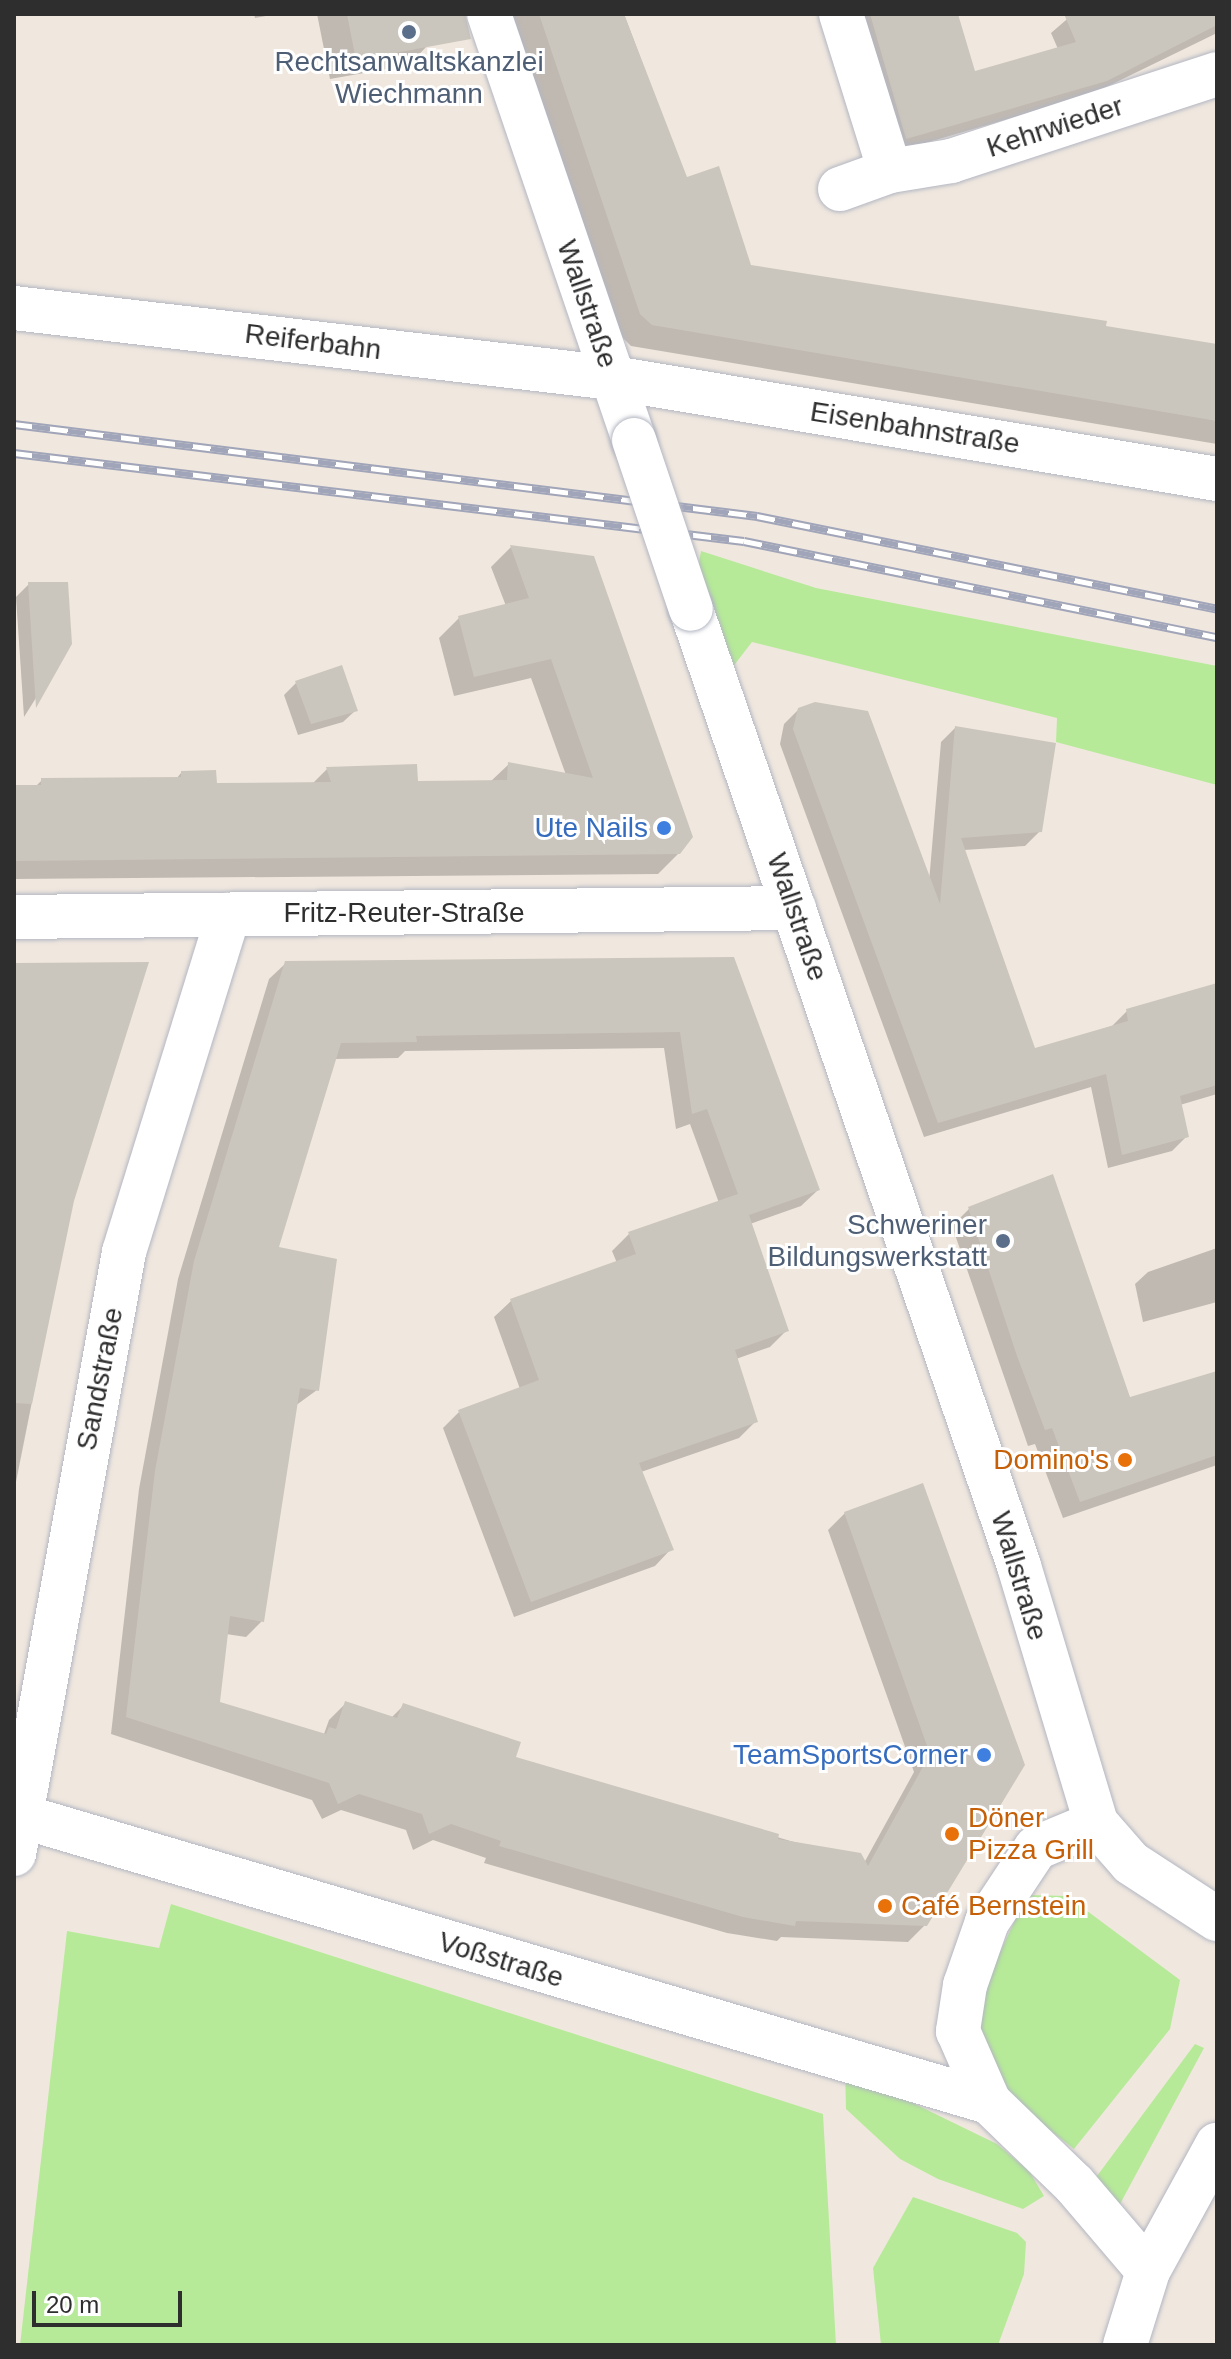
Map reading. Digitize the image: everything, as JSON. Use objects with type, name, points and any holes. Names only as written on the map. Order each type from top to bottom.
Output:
[{"type":"street","name":"Wallstraße","points":[[489,14],[1019,1566],[1096,1823],[1131,1863],[1217,1919]]},
{"type":"street","points":[[841,14],[890,171]]},
{"type":"street","name":"Kehrwieder","points":[[840,189],[890,171],[951,161],[1217,74]]},
{"type":"street","name":"Reiferbahn","points":[[14,308],[613,378]]},
{"type":"street","name":"Eisenbahnstraße","points":[[613,378],[1217,479]]},
{"type":"street","name":"Fritz-Reuter-Straße","points":[[14,917],[794,908]]},
{"type":"street","name":"Sandstraße","points":[[15,1828],[124,1252],[228,915]]},
{"type":"street","points":[[1096,1823],[1036,1848],[987,1922],[965,1985],[958,2031],[989,2102],[1074,2184],[1148,2271]]},
{"type":"street","name":"Voßstraße","points":[[15,1828],[989,2102]]},
{"type":"street","points":[[1125,2345],[1148,2271],[1217,2145]]},
{"type":"green space","points":[[701,551],[816,588],[1217,666],[1217,785],[1056,742],[1057,718],[752,642],[718,686],[691,609]]},
{"type":"green space","points":[[1027,1895],[1067,1896],[1180,1980],[1170,2029],[1074,2149],[1006,2096],[980,2047],[978,1999]]},
{"type":"green space","points":[[171,1904],[823,2114],[836,2345],[20,2345],[67,1931],[159,1948]]},
{"type":"green space","points":[[1195,2044],[1204,2048],[1120,2204],[1108,2201],[1097,2176]]},
{"type":"green space","points":[[845,2070],[997,2144],[1029,2171],[1044,2196],[1023,2209],[938,2179],[900,2159],[846,2109]]},
{"type":"green space","points":[[913,2197],[1017,2233],[1026,2242],[1024,2274],[998,2345],[881,2345],[873,2268]]},
{"type":"building","points":[[347,14],[465,14],[471,39],[356,60]]},
{"type":"building","points":[[539,14],[624,14],[687,177],[719,166],[751,265],[1107,321],[1106,326],[1217,344],[1217,421],[652,325],[640,314]]},
{"type":"building","points":[[870,14],[958,14],[975,71],[1076,42],[1064,14],[1217,14],[1217,25],[1107,81],[906,139]]},
{"type":"building","points":[[510,545],[594,556],[693,837],[680,854],[14,861],[14,785],[41,785],[41,778],[181,777],[181,771],[216,770],[217,783],[331,782],[326,767],[417,764],[418,781],[507,780],[508,762],[593,778],[551,659],[474,677],[458,616],[529,598]]},
{"type":"building","points":[[28,582],[68,582],[72,644],[36,708]]},
{"type":"building","points":[[342,665],[358,711],[311,724],[295,681]]},
{"type":"building","points":[[815,702],[868,711],[940,904],[955,726],[1056,743],[1042,832],[961,838],[1035,1048],[1128,1021],[1126,1009],[1217,983],[1217,1085],[1180,1096],[1189,1137],[1122,1155],[1106,1074],[938,1123],[793,729],[798,708]]},
{"type":"building","points":[[734,957],[820,1190],[749,1215],[789,1331],[735,1350],[758,1422],[639,1463],[674,1550],[531,1602],[458,1410],[539,1380],[510,1299],[636,1254],[628,1232],[738,1194],[707,1109],[692,1114],[680,1032],[416,1036],[417,1042],[341,1043],[279,1247],[337,1259],[319,1391],[300,1388],[264,1622],[230,1616],[220,1702],[326,1734],[329,1727],[336,1729],[345,1701],[397,1718],[403,1703],[521,1742],[516,1757],[779,1834],[778,1839],[861,1853],[868,1866],[930,1754],[844,1512],[923,1483],[1025,1765],[927,1926],[796,1921],[795,1926],[743,1917],[499,1846],[501,1841],[451,1824],[429,1834],[422,1814],[359,1794],[338,1804],[329,1783],[126,1717],[155,1471],[194,1261],[285,961]]},
{"type":"building","points":[[149,962],[74,1201],[32,1404],[14,1403],[14,963]]},
{"type":"building","points":[[1053,1174],[1130,1397],[1217,1371],[1217,1455],[1080,1502],[1052,1428],[1045,1430],[968,1207]]},
{"type":"railway","points":[[14,424],[757,516],[1217,609]]},
{"type":"railway","points":[[14,453],[744,541],[1217,637]]},
{"type":"place","name":"Rechtsanwaltskanzlei Wiechmann","points":[[409,32]]},
{"type":"place","name":"Ute Nails","points":[[664,828]]},
{"type":"place","name":"Schweriner Bildungswerkstatt","points":[[1003,1241]]},
{"type":"place","name":"Domino's","points":[[1125,1460]]},
{"type":"place","name":"TeamSportsCorner","points":[[984,1755]]},
{"type":"place","name":"Döner Pizza Grill","points":[[952,1834]]},
{"type":"place","name":"Café Bernstein","points":[[885,1906]]}]
